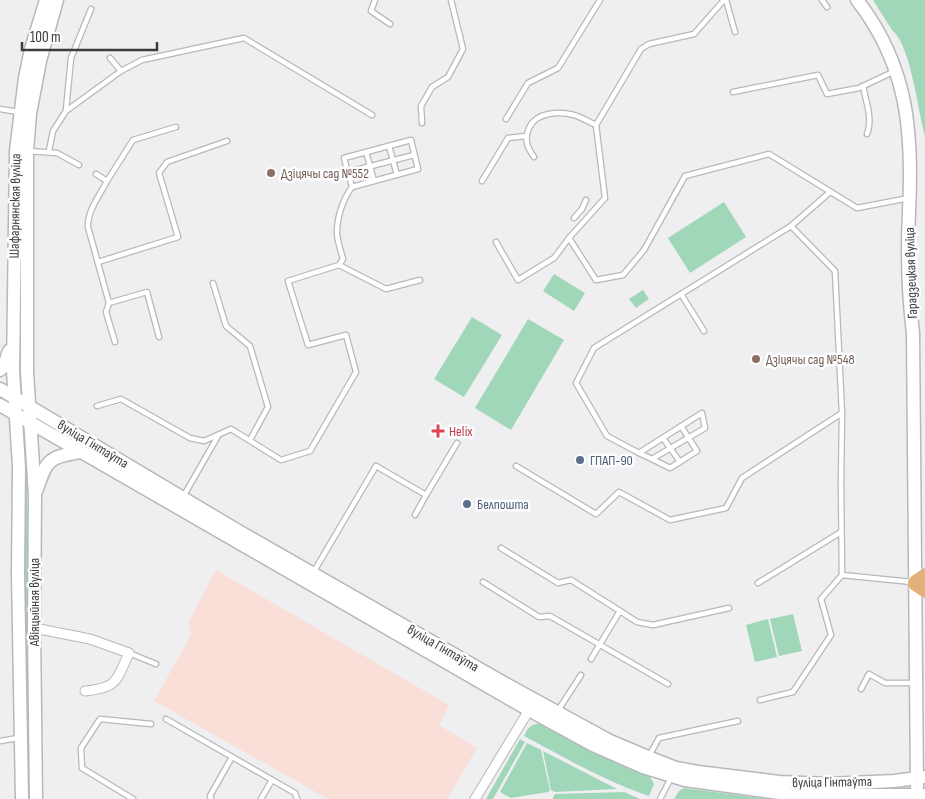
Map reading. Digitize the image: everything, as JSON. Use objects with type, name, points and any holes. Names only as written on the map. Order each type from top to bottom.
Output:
[{"type":"main road","name":"Шафарнянская вуліца","points":[[16,415],[13,334],[25,113],[25,78],[31,49],[46,0]]},
{"type":"main road","name":"Шафарнянская вуліца","points":[[25,113],[57,0]]},
{"type":"main road","name":"Гарадзецкая вуліца","points":[[857,0],[881,36],[896,70],[908,124],[911,150],[909,291],[913,333],[922,583],[915,683],[921,777],[920,796]]},
{"type":"main road","name":"Шафарнянская вуліца","points":[[22,151],[28,406]]},
{"type":"main road","points":[[0,370],[4,366],[13,334]]},
{"type":"main road","name":"вуліца Гінтаўта","points":[[0,389],[180,502],[532,705],[593,745],[722,786],[794,795],[920,796]]},
{"type":"main road","name":"вуліца Гінтаўта","points":[[0,405],[80,452],[180,502]]},
{"type":"main road","name":"Авіяцыйная вуліца","points":[[28,406],[35,496],[36,799]]},
{"type":"main road","name":"Авіяцыйная вуліца","points":[[16,415],[19,467],[18,574],[22,799]]},
{"type":"main road","points":[[35,496],[46,464],[60,456],[80,452]]},
{"type":"main road","name":"вуліца Гінтаўта","points":[[532,705],[557,712],[646,762]]},
{"type":"main road","points":[[20,737],[29,740],[35,756]]},
{"type":"main road","name":"вуліца Гінтаўта","points":[[674,772],[811,784],[894,781],[921,777]]},
{"type":"main road","points":[[22,783],[36,784]]},
{"type":"street","points":[[34,628],[90,639],[129,653],[117,680],[111,686],[100,690],[85,691]]},
{"type":"street","points":[[475,799],[532,705]]},
{"type":"lane","points":[[375,0],[371,11],[390,24]]},
{"type":"lane","points":[[422,123],[421,106],[432,87],[448,77],[463,49],[450,0]]},
{"type":"lane","points":[[506,119],[528,83],[558,68],[600,0]]},
{"type":"lane","points":[[725,0],[735,32]]},
{"type":"lane","points":[[496,242],[518,280],[554,258],[569,238],[605,198],[596,125],[641,49],[649,44],[694,34],[725,0]]},
{"type":"lane","points":[[822,0],[827,7]]},
{"type":"lane","points":[[66,111],[71,58],[92,9]]},
{"type":"lane","points":[[49,151],[53,130],[66,111],[121,71],[142,60],[244,38],[372,115]]},
{"type":"lane","points":[[110,58],[121,71]]},
{"type":"lane","points":[[733,92],[818,75],[827,94],[863,86],[896,70]]},
{"type":"lane","points":[[863,86],[870,121],[870,128],[867,134]]},
{"type":"lane","points":[[0,109],[25,113]]},
{"type":"lane","points":[[534,157],[527,146],[526,136],[530,125],[536,119],[546,114],[573,115],[596,125]]},
{"type":"lane","points":[[115,342],[106,312],[109,303],[88,227],[88,220],[107,181],[133,140],[176,127]]},
{"type":"lane","points":[[482,181],[508,138],[526,136]]},
{"type":"lane","points":[[97,406],[121,399],[190,438],[204,441],[231,430],[281,460],[310,451],[356,372],[346,335],[308,345],[288,281],[339,265],[343,259],[337,232],[340,212],[346,196],[352,187],[418,169],[410,140],[344,158],[352,187]]},
{"type":"lane","points":[[98,262],[178,237],[159,173],[167,162],[227,141]]},
{"type":"lane","points":[[389,146],[397,175]]},
{"type":"lane","points":[[22,151],[49,151],[80,165]]},
{"type":"lane","points":[[366,152],[374,181]]},
{"type":"lane","points":[[569,238],[596,280],[624,275],[644,250],[686,176],[769,154],[858,208],[910,198]]},
{"type":"lane","points":[[348,172],[414,155]]},
{"type":"lane","points":[[96,174],[107,181]]},
{"type":"lane","points":[[681,426],[697,451],[670,468],[607,436],[576,383],[594,348],[790,226],[830,192]]},
{"type":"lane","points":[[574,218],[582,209],[586,200]]},
{"type":"lane","points":[[582,209],[592,212]]},
{"type":"lane","points":[[760,700],[793,692],[831,635],[821,599],[842,575],[842,413],[835,271],[790,226]]},
{"type":"lane","points":[[339,265],[386,289],[420,280]]},
{"type":"lane","points":[[213,282],[226,326],[250,346],[268,408],[250,440]]},
{"type":"lane","points":[[109,303],[147,292],[159,337]]},
{"type":"lane","points":[[681,294],[704,331]]},
{"type":"lane","points":[[639,453],[702,413],[705,428],[652,459]]},
{"type":"lane","points":[[516,466],[596,514],[619,492],[670,520],[726,508],[742,478],[842,413]]},
{"type":"lane","points":[[180,502],[218,435]]},
{"type":"lane","points":[[663,438],[680,462]]},
{"type":"lane","points":[[415,515],[457,444]]},
{"type":"lane","points":[[310,578],[376,466],[426,495]]},
{"type":"lane","points":[[758,583],[841,532]]},
{"type":"lane","points":[[501,548],[558,583],[571,580],[637,622],[652,625],[729,608]]},
{"type":"lane","points":[[842,575],[922,583]]},
{"type":"lane","points":[[483,582],[539,617],[550,616],[668,684]]},
{"type":"lane","points":[[591,659],[620,611]]},
{"type":"lane","points":[[129,653],[156,664]]},
{"type":"lane","points":[[861,689],[869,674],[884,682],[915,683]]},
{"type":"lane","points":[[557,712],[580,675]]},
{"type":"lane","points":[[133,799],[82,768],[81,748],[100,719],[151,724]]},
{"type":"lane","points":[[166,720],[295,793],[297,799]]},
{"type":"lane","points":[[646,762],[659,738],[738,721]]},
{"type":"lane","points":[[0,741],[20,737]]},
{"type":"lane","points":[[211,799],[210,796],[232,757]]},
{"type":"lane","points":[[661,799],[674,772]]},
{"type":"lane","points":[[261,799],[272,780]]},
{"type":"lane","points":[[655,799],[664,791]]},
{"type":"shaded area","points":[[216,570],[449,705],[439,725],[477,748],[447,799],[328,799],[154,701],[191,635],[189,621]]},
{"type":"green space","points":[[873,0],[925,0],[925,136],[913,80],[904,50],[899,38]]},
{"type":"green space","points":[[724,202],[746,237],[690,273],[668,238]]},
{"type":"green space","points":[[554,274],[585,293],[574,311],[543,291]]},
{"type":"green space","points":[[643,290],[649,299],[636,308],[629,299]]},
{"type":"green space","points":[[472,317],[502,335],[464,397],[434,379]]},
{"type":"green space","points":[[528,319],[564,340],[511,430],[475,408]]},
{"type":"green space","points":[[22,432],[26,433],[32,779],[28,779]]},
{"type":"green space","points":[[793,614],[802,651],[779,656],[770,619]]},
{"type":"green space","points":[[768,619],[777,657],[755,662],[746,625]]},
{"type":"green space","points":[[541,723],[590,750],[650,777],[654,784],[649,796],[601,776],[524,736],[530,726]]},
{"type":"green space","points":[[520,739],[525,742],[493,799],[486,799]]},
{"type":"green space","points":[[527,743],[541,750],[550,790],[548,792],[511,798],[500,792]]},
{"type":"green space","points":[[543,751],[617,789],[555,792],[551,790]]},
{"type":"green space","points":[[684,788],[768,799],[674,799],[679,791]]},
{"type":"green space","points":[[624,792],[640,799],[553,799],[555,794]]},
{"type":"place","name":"Дзіцячы сад №552","points":[[271,173]]},
{"type":"place","name":"Дзіцячы сад №548","points":[[756,359]]},
{"type":"place","name":"Helix","points":[[438,431]]},
{"type":"place","name":"ГПАП-90","points":[[580,460]]},
{"type":"place","name":"Белпошта","points":[[467,504]]}]
